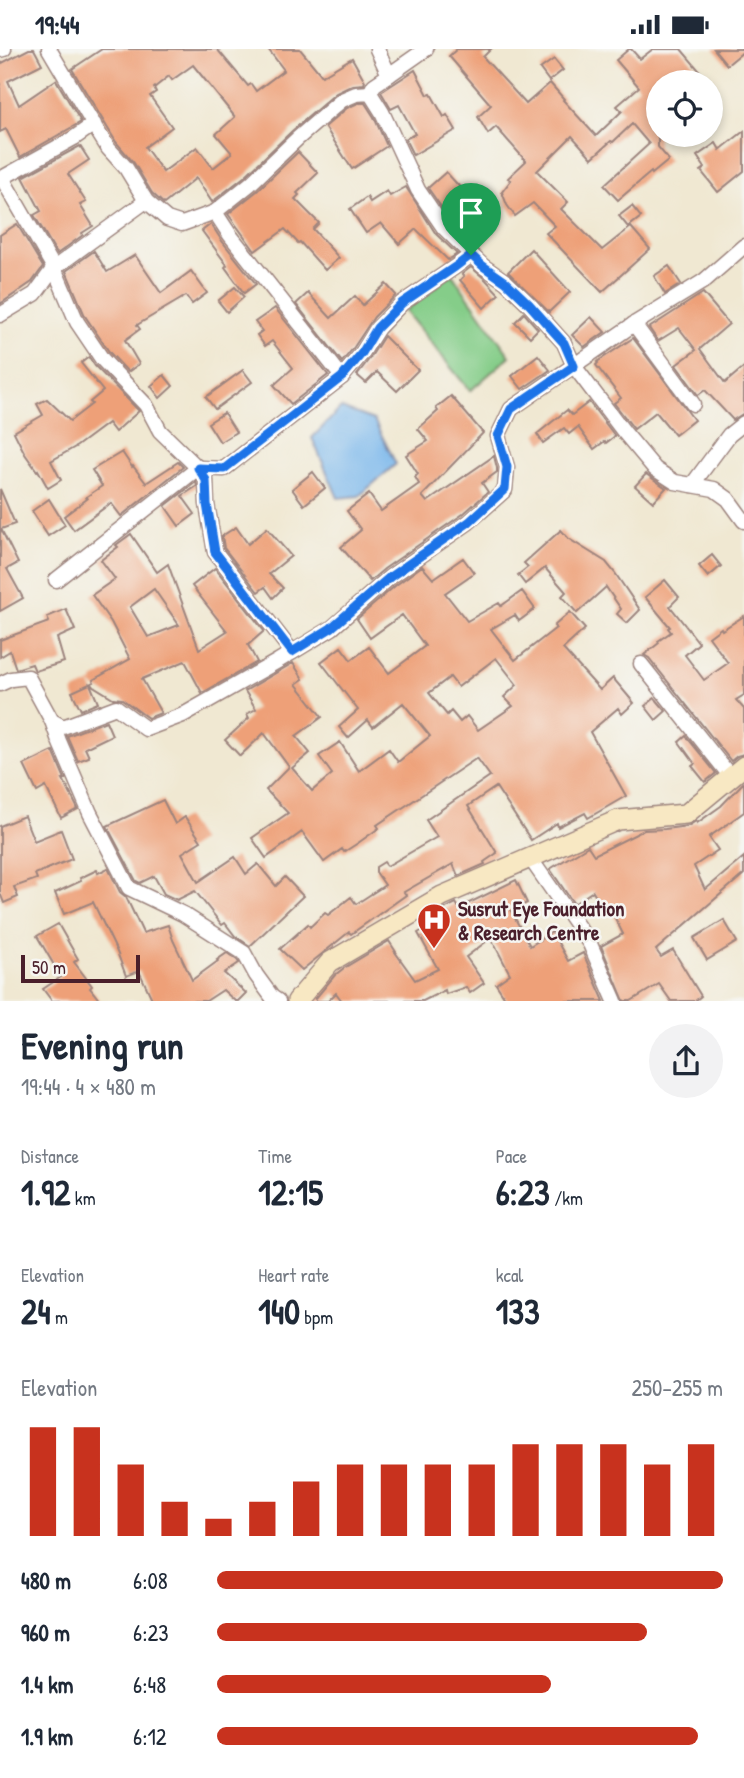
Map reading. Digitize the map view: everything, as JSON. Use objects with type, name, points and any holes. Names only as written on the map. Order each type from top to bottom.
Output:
[{"type":"main road","points":[[297,1001],[330,962],[442,897],[618,820],[686,814],[737,771]]},
{"type":"street","points":[[49,49],[108,148],[126,168],[146,201],[167,219],[182,224],[215,212],[250,184],[342,100],[356,94],[370,93]]},
{"type":"street","points":[[377,49],[388,75]]},
{"type":"street","points":[[370,93],[374,86],[388,75],[426,49]]},
{"type":"street","points":[[370,93],[418,190],[444,228],[483,266],[506,282],[529,304],[564,343],[574,366],[655,469],[675,482],[714,489],[728,499],[744,521]]},
{"type":"street","points":[[94,124],[1,179],[54,268],[77,322],[102,359],[146,405],[160,431],[198,468],[206,480],[215,552],[292,652]]},
{"type":"street","points":[[0,315],[35,294],[54,268],[146,201]]},
{"type":"street","points":[[215,212],[230,235],[342,377]]},
{"type":"street","points":[[52,721],[63,727],[116,708],[146,729],[183,715],[331,628],[390,577],[469,522],[505,489],[507,467],[498,436],[511,409],[634,324],[704,281],[744,246]]},
{"type":"street","points":[[56,580],[198,468],[224,469],[342,377],[362,353],[377,328],[402,303],[471,255]]},
{"type":"street","points":[[634,324],[693,404]]},
{"type":"street","points":[[692,485],[729,435],[744,423]]},
{"type":"street","points":[[640,664],[737,771]]},
{"type":"street","points":[[0,684],[28,677],[52,721],[90,813],[130,888],[183,914],[244,953],[256,975],[278,1001]]},
{"type":"street","points":[[530,858],[590,944],[615,1001]]},
{"type":"green space","points":[[452,274],[510,356],[470,391],[405,311]]},
{"type":"water","points":[[341,408],[374,420],[396,464],[359,496],[338,498],[312,438]]},
{"type":"building","points":[[34,49],[42,64],[8,81],[19,105],[56,80],[81,122],[20,157],[6,129],[0,132],[0,64]]},
{"type":"building","points":[[102,49],[217,49],[248,86],[251,84],[256,91],[284,70],[268,49],[300,49],[322,76],[352,58],[365,81],[364,84],[353,85],[336,93],[244,177],[212,202],[196,178],[164,204],[152,193],[134,163],[116,142],[72,69]],"holes":[[[193,65],[235,117],[216,134],[232,153],[213,168],[197,147],[163,172],[145,147],[172,127],[150,96],[156,92],[154,88],[169,76],[172,80]]]},
{"type":"building","points":[[457,49],[491,49],[483,57],[526,104],[550,83],[596,136],[622,111],[617,106],[639,87],[616,60],[629,49],[640,59],[653,49],[681,49],[699,70],[646,70],[646,140],[632,124],[592,158],[572,136],[537,171],[568,202],[561,209],[602,250],[631,227],[650,249],[602,292],[546,233],[555,226],[533,203],[515,216],[507,205],[502,192],[511,180],[508,178],[526,161],[496,127],[488,134],[478,117],[491,105],[449,56]]},
{"type":"building","points":[[714,49],[744,49],[744,51],[727,65]]},
{"type":"building","points":[[554,59],[563,70],[549,81],[540,69]]},
{"type":"building","points":[[415,70],[428,95],[431,94],[444,117],[447,115],[456,130],[413,155],[405,139],[415,134],[399,105],[391,109],[381,92]]},
{"type":"building","points":[[365,103],[387,146],[352,169],[325,127],[347,108]]},
{"type":"building","points":[[744,131],[744,171],[718,192],[701,171],[705,168],[697,156],[710,147],[718,147],[720,150]]},
{"type":"building","points":[[80,146],[89,160],[68,174],[86,202],[80,205],[93,226],[57,254],[34,215],[41,211],[23,177]]},
{"type":"building","points":[[646,147],[658,147],[669,160],[618,200],[604,185]]},
{"type":"building","points":[[298,152],[318,173],[297,193],[299,195],[295,199],[319,223],[313,229],[339,258],[325,270],[285,229],[255,251],[228,214]]},
{"type":"building","points":[[446,172],[467,195],[446,214],[428,188]]},
{"type":"building","points":[[406,187],[436,234],[457,254],[448,260],[416,229],[399,244],[381,223],[366,233],[350,209],[367,197],[370,202],[387,191],[390,196]]},
{"type":"building","points":[[632,206],[641,217],[628,227],[619,216]]},
{"type":"building","points":[[17,224],[43,267],[32,282],[0,304],[0,235]]},
{"type":"building","points":[[211,224],[256,284],[244,293],[202,231]]},
{"type":"building","points":[[531,249],[570,292],[549,312],[508,272]]},
{"type":"building","points":[[94,251],[107,272],[135,255],[161,293],[191,271],[207,293],[192,304],[186,296],[137,325],[140,329],[125,340],[139,364],[128,372],[110,353],[85,316],[66,271]]},
{"type":"building","points":[[669,266],[681,284],[665,294],[654,276]]},
{"type":"building","points":[[471,267],[499,294],[484,308],[460,280],[464,276],[462,274]]},
{"type":"building","points":[[386,284],[396,295],[374,317],[342,362],[296,304],[308,293],[331,318],[355,296],[363,305]]},
{"type":"building","points":[[235,287],[244,297],[227,312],[218,301]]},
{"type":"building","points":[[703,293],[729,324],[700,349],[725,383],[744,367],[744,413],[733,420],[705,390],[698,395],[676,365],[696,350],[679,328],[658,341],[649,328]]},
{"type":"building","points":[[275,308],[328,375],[291,404],[274,385],[293,368],[272,341],[265,346],[257,335],[262,331],[255,322]]},
{"type":"building","points":[[524,313],[538,329],[530,337],[515,322]]},
{"type":"building","points":[[591,317],[605,332],[584,347],[572,335]]},
{"type":"building","points":[[384,336],[418,370],[397,391],[377,372],[366,383],[357,375]]},
{"type":"building","points":[[633,338],[694,420],[675,435],[656,412],[634,429],[614,403],[621,398],[596,365]]},
{"type":"building","points":[[538,355],[550,370],[522,389],[512,376]]},
{"type":"building","points":[[89,357],[139,411],[115,432],[108,423],[51,461],[61,480],[48,488],[14,432],[43,415],[37,404],[47,399],[70,421],[92,404],[90,402],[103,391],[81,363]]},
{"type":"building","points":[[243,370],[252,382],[215,409],[206,397]]},
{"type":"building","points":[[164,375],[173,386],[160,398],[151,386]]},
{"type":"building","points":[[451,396],[483,433],[422,496],[427,502],[494,456],[497,472],[482,483],[488,492],[463,514],[370,581],[341,547],[361,530],[347,511],[369,494],[381,511],[419,484],[415,477],[418,474],[406,455],[428,441],[418,429],[438,411],[436,408]]},
{"type":"building","points":[[589,402],[615,436],[594,449],[578,427],[569,434],[564,428],[543,443],[537,434],[567,410],[572,415]]},
{"type":"building","points":[[224,413],[236,432],[220,442],[208,423]]},
{"type":"building","points":[[122,452],[146,483],[178,462],[183,467],[121,516],[111,503],[74,530],[64,516],[102,486],[92,470]]},
{"type":"building","points":[[313,472],[325,488],[304,505],[292,489]]},
{"type":"building","points":[[646,474],[666,488],[653,502],[635,486]]},
{"type":"building","points":[[196,482],[197,486],[182,496],[195,514],[179,526],[165,506]]},
{"type":"building","points":[[0,489],[15,524],[1,529],[18,563],[7,569],[23,598],[0,611]]},
{"type":"building","points":[[49,499],[65,525],[48,536],[32,511]]},
{"type":"building","points":[[236,527],[248,544],[267,528],[291,556],[269,574],[283,588],[273,598],[265,587],[258,592],[224,548],[222,536]]},
{"type":"building","points":[[561,530],[569,539],[606,562],[615,573],[640,610],[627,623],[617,614],[621,609],[606,587],[577,613],[562,596],[566,592],[545,568],[525,584],[518,575],[528,567],[524,563]]},
{"type":"building","points":[[131,534],[157,572],[168,564],[199,649],[227,631],[192,586],[215,568],[264,631],[248,645],[257,662],[202,693],[185,661],[142,679],[161,713],[148,718],[122,699],[113,698],[90,684],[98,703],[81,710],[72,692],[94,682],[93,680],[130,659],[111,622],[92,595],[115,579],[101,560],[118,547],[116,545]],"holes":[[[154,589],[179,625],[148,637],[130,607]]]},
{"type":"building","points":[[712,555],[721,566],[708,577],[699,566]]},
{"type":"building","points":[[463,558],[474,573],[445,593],[467,621],[499,603],[501,606],[522,591],[535,609],[519,621],[515,615],[491,629],[515,660],[556,628],[554,626],[570,612],[585,629],[563,649],[600,690],[613,678],[634,703],[622,714],[618,708],[590,732],[626,796],[588,818],[585,813],[558,827],[557,823],[531,840],[496,787],[468,806],[497,853],[484,862],[485,864],[458,876],[453,864],[404,892],[406,895],[351,934],[349,932],[302,970],[280,949],[308,924],[310,927],[325,913],[328,915],[351,897],[356,904],[385,885],[376,872],[376,867],[384,862],[387,866],[437,837],[426,820],[490,776],[477,758],[377,825],[379,828],[358,843],[344,852],[342,849],[324,862],[302,832],[266,858],[252,838],[288,813],[266,790],[289,767],[264,733],[240,756],[225,740],[249,718],[247,714],[256,709],[245,691],[293,663],[303,679],[296,684],[322,717],[296,736],[310,753],[292,768],[312,791],[332,774],[319,756],[340,742],[359,771],[389,749],[398,762],[430,736],[403,703],[373,727],[368,720],[348,738],[339,727],[358,710],[321,662],[341,647],[351,660],[369,647],[389,673],[425,646],[402,615],[370,638],[357,619],[422,566],[433,579]],"holes":[[[496,658],[517,685],[504,697],[513,706],[478,730],[467,716],[460,722],[451,711],[447,715],[429,693],[450,677],[458,687]]]},
{"type":"building","points":[[665,580],[679,597],[670,606],[699,643],[685,655],[704,680],[728,663],[709,637],[744,616],[744,695],[736,700],[744,709],[744,754],[731,761],[644,655],[671,632],[668,628],[670,627],[645,597]]},
{"type":"building","points":[[66,609],[75,630],[57,638],[64,662],[35,671],[32,664],[16,669],[10,651],[0,657],[0,640],[49,622],[47,617]]},
{"type":"building","points":[[655,698],[666,711],[656,720],[645,706]]},
{"type":"building","points":[[106,721],[112,735],[85,748],[89,757],[78,761],[67,736]]},
{"type":"building","points":[[686,736],[716,773],[705,782],[692,766],[695,764],[679,742]]},
{"type":"building","points":[[53,751],[78,809],[61,818],[46,787],[37,792],[24,765]]},
{"type":"building","points":[[744,782],[744,812],[709,837],[718,850],[694,866],[705,890],[744,857],[744,874],[656,950],[661,957],[673,950],[701,996],[695,1001],[671,1001],[659,984],[631,1001],[624,1001],[601,946],[623,934],[608,904],[603,908],[593,891],[574,904],[550,869],[588,846],[594,855],[644,830],[688,826],[696,821],[697,823],[721,806]]},
{"type":"building","points":[[163,800],[175,824],[185,817],[201,841],[182,853],[198,882],[235,857],[246,874],[258,864],[276,886],[285,877],[303,896],[250,946],[235,936],[225,923],[222,925],[195,891],[177,900],[164,894],[154,876],[140,883],[136,881],[107,826]]},
{"type":"building","points":[[24,816],[34,841],[61,830],[72,859],[35,874],[37,879],[14,887],[18,897],[4,903],[0,893],[0,826]]},
{"type":"building","points":[[108,868],[143,933],[168,925],[192,980],[227,953],[239,963],[224,973],[246,993],[238,1001],[223,990],[206,1001],[153,1001],[139,971],[126,976],[93,902],[64,914],[55,893],[81,881],[80,878]]},
{"type":"building","points":[[516,880],[527,903],[511,911],[530,946],[552,932],[568,961],[583,953],[604,1001],[507,1001],[496,984],[510,974],[491,938],[466,957],[484,983],[470,993],[466,987],[446,994],[445,990],[423,1001],[342,1001],[336,993],[328,1001],[315,999],[335,975],[389,941],[415,980],[438,969],[418,933],[444,917],[440,912],[448,907],[456,903],[459,908]]},
{"type":"building","points":[[724,920],[737,942],[707,960],[694,938]]},
{"type":"building","points":[[58,924],[78,959],[74,962],[100,1001],[52,1001],[43,989],[61,977],[37,936]]},
{"type":"place","name":"Susrut Eye Foundation & Research Centre","points":[[434,950]]},
{"type":"route","points":[[471,255],[529,304],[564,343],[574,366],[511,409],[498,436],[507,467],[505,489],[469,522],[390,577],[331,628],[292,652],[215,552],[206,480],[198,468],[224,469],[301,410],[342,377],[362,353],[377,328],[402,303],[471,255]]}]
